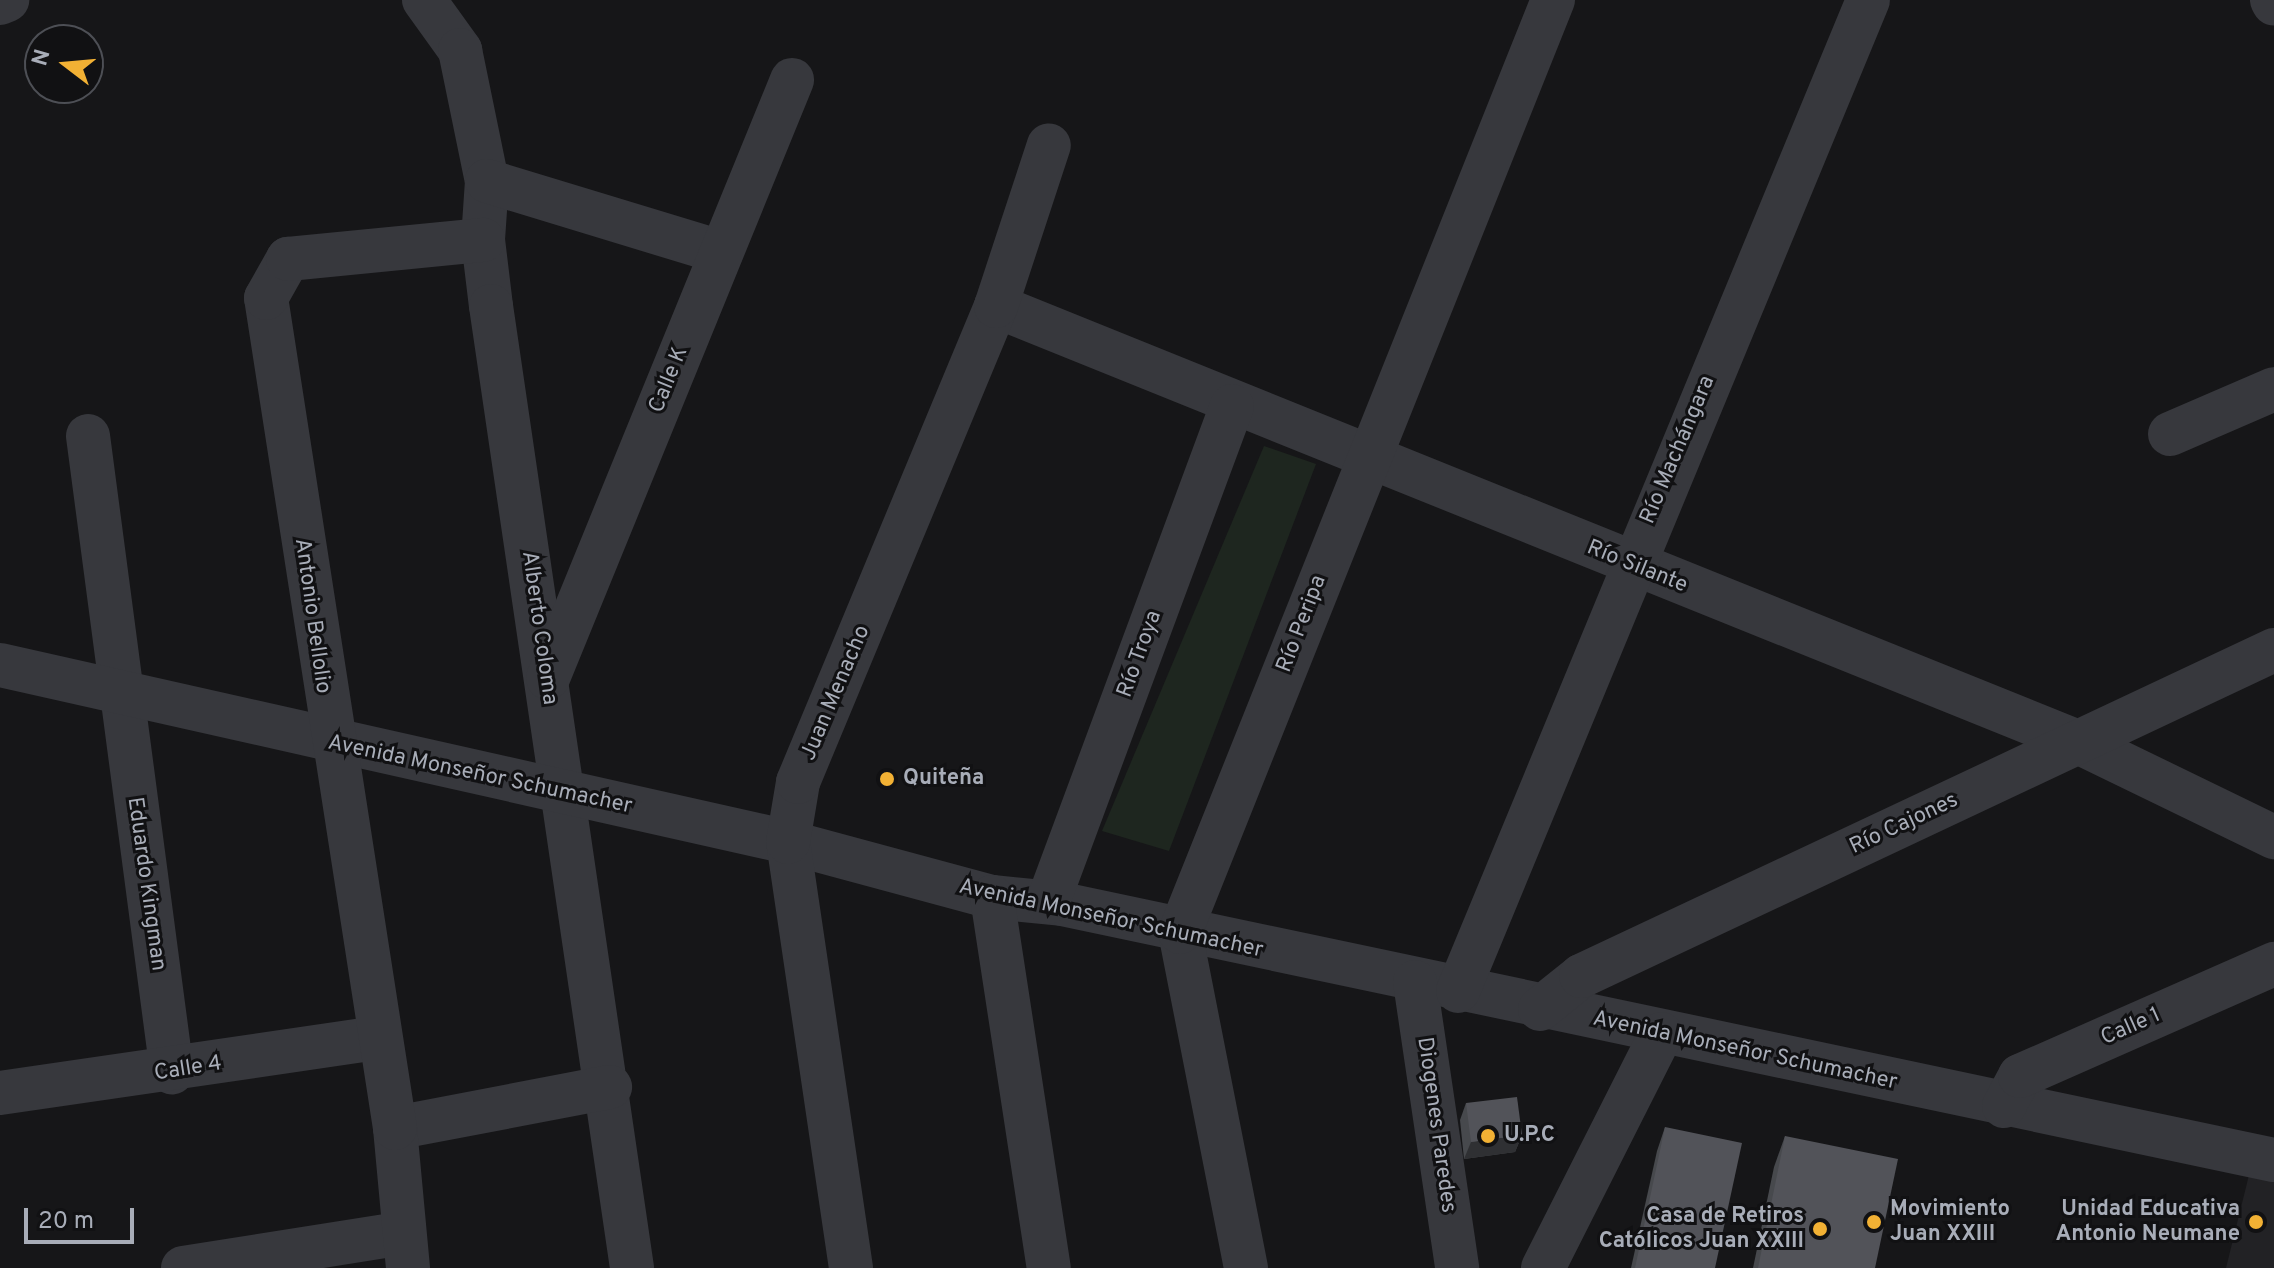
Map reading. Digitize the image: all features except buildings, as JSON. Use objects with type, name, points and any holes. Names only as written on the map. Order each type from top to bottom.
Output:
[{"type":"street","points":[[0,3],[7,0]]},
{"type":"street","name":"Alberto Coloma","points":[[424,0],[460,50],[487,181],[483,240],[561,791],[610,1087],[632,1268]]},
{"type":"street","name":"Río Peripa","points":[[1180,932],[1368,455],[1553,0]]},
{"type":"street","name":"Río Machángara","points":[[1458,991],[1629,565],[1868,0]]},
{"type":"street","name":"Calle K","points":[[547,680],[792,80]]},
{"type":"street","name":"Juan Menacho","points":[[851,1268],[788,842],[798,782],[996,306],[1049,145]]},
{"type":"street","points":[[487,181],[721,252]]},
{"type":"street","name":"Antonio Bellolio","points":[[405,1251],[395,1128],[375,1038],[266,298],[272,277],[288,259],[483,240]]},
{"type":"street","name":"Río Silante","points":[[996,306],[1232,406],[1368,455],[1629,565],[2078,742],[2274,837]]},
{"type":"street","points":[[2170,434],[2274,389]]},
{"type":"street","name":"Río Troya","points":[[1048,902],[1232,406]]},
{"type":"street","name":"Eduardo Kingman","points":[[88,436],[119,695],[172,1072]]},
{"type":"street","name":"Río Cajones","points":[[1540,1009],[1581,976],[2274,650]]},
{"type":"street","name":"Avenida Monseñor Schumacher","points":[[0,665],[330,744],[788,842],[992,897],[1048,902],[1540,1009],[2274,1160]]},
{"type":"street","points":[[992,897],[1049,1268]]},
{"type":"street","points":[[1180,932],[1246,1268]]},
{"type":"street","name":"Calle 1","points":[[2004,1106],[2020,1076],[2274,964]]},
{"type":"street","name":"Diogenes Paredes","points":[[1415,982],[1457,1268]]},
{"type":"street","points":[[1543,1268],[1661,1034]]},
{"type":"street","name":"Calle 4","points":[[0,1093],[172,1072],[375,1038]]},
{"type":"street","points":[[395,1128],[610,1087]]},
{"type":"street","points":[[185,1268],[405,1251]]},
{"type":"shaded area","points":[[1264,446],[1316,464],[1169,851],[1102,831]]},
{"type":"shaded area","name":"Unidad Educativa Antonio Neumane","points":[[2250,1171],[2274,1177],[2274,1268],[2226,1268]]},
{"type":"place","name":"Quiteña","points":[[887,779]]},
{"type":"place","name":"U.P.C","points":[[1488,1136]]},
{"type":"place","name":"Movimiento Juan XXIII","points":[[1874,1222]]},
{"type":"place","name":"Unidad Educativa Antonio Neumane","points":[[2256,1222]]},
{"type":"place","name":"Casa de Retiros Católicos Juan XXIII","points":[[1820,1229]]}]
